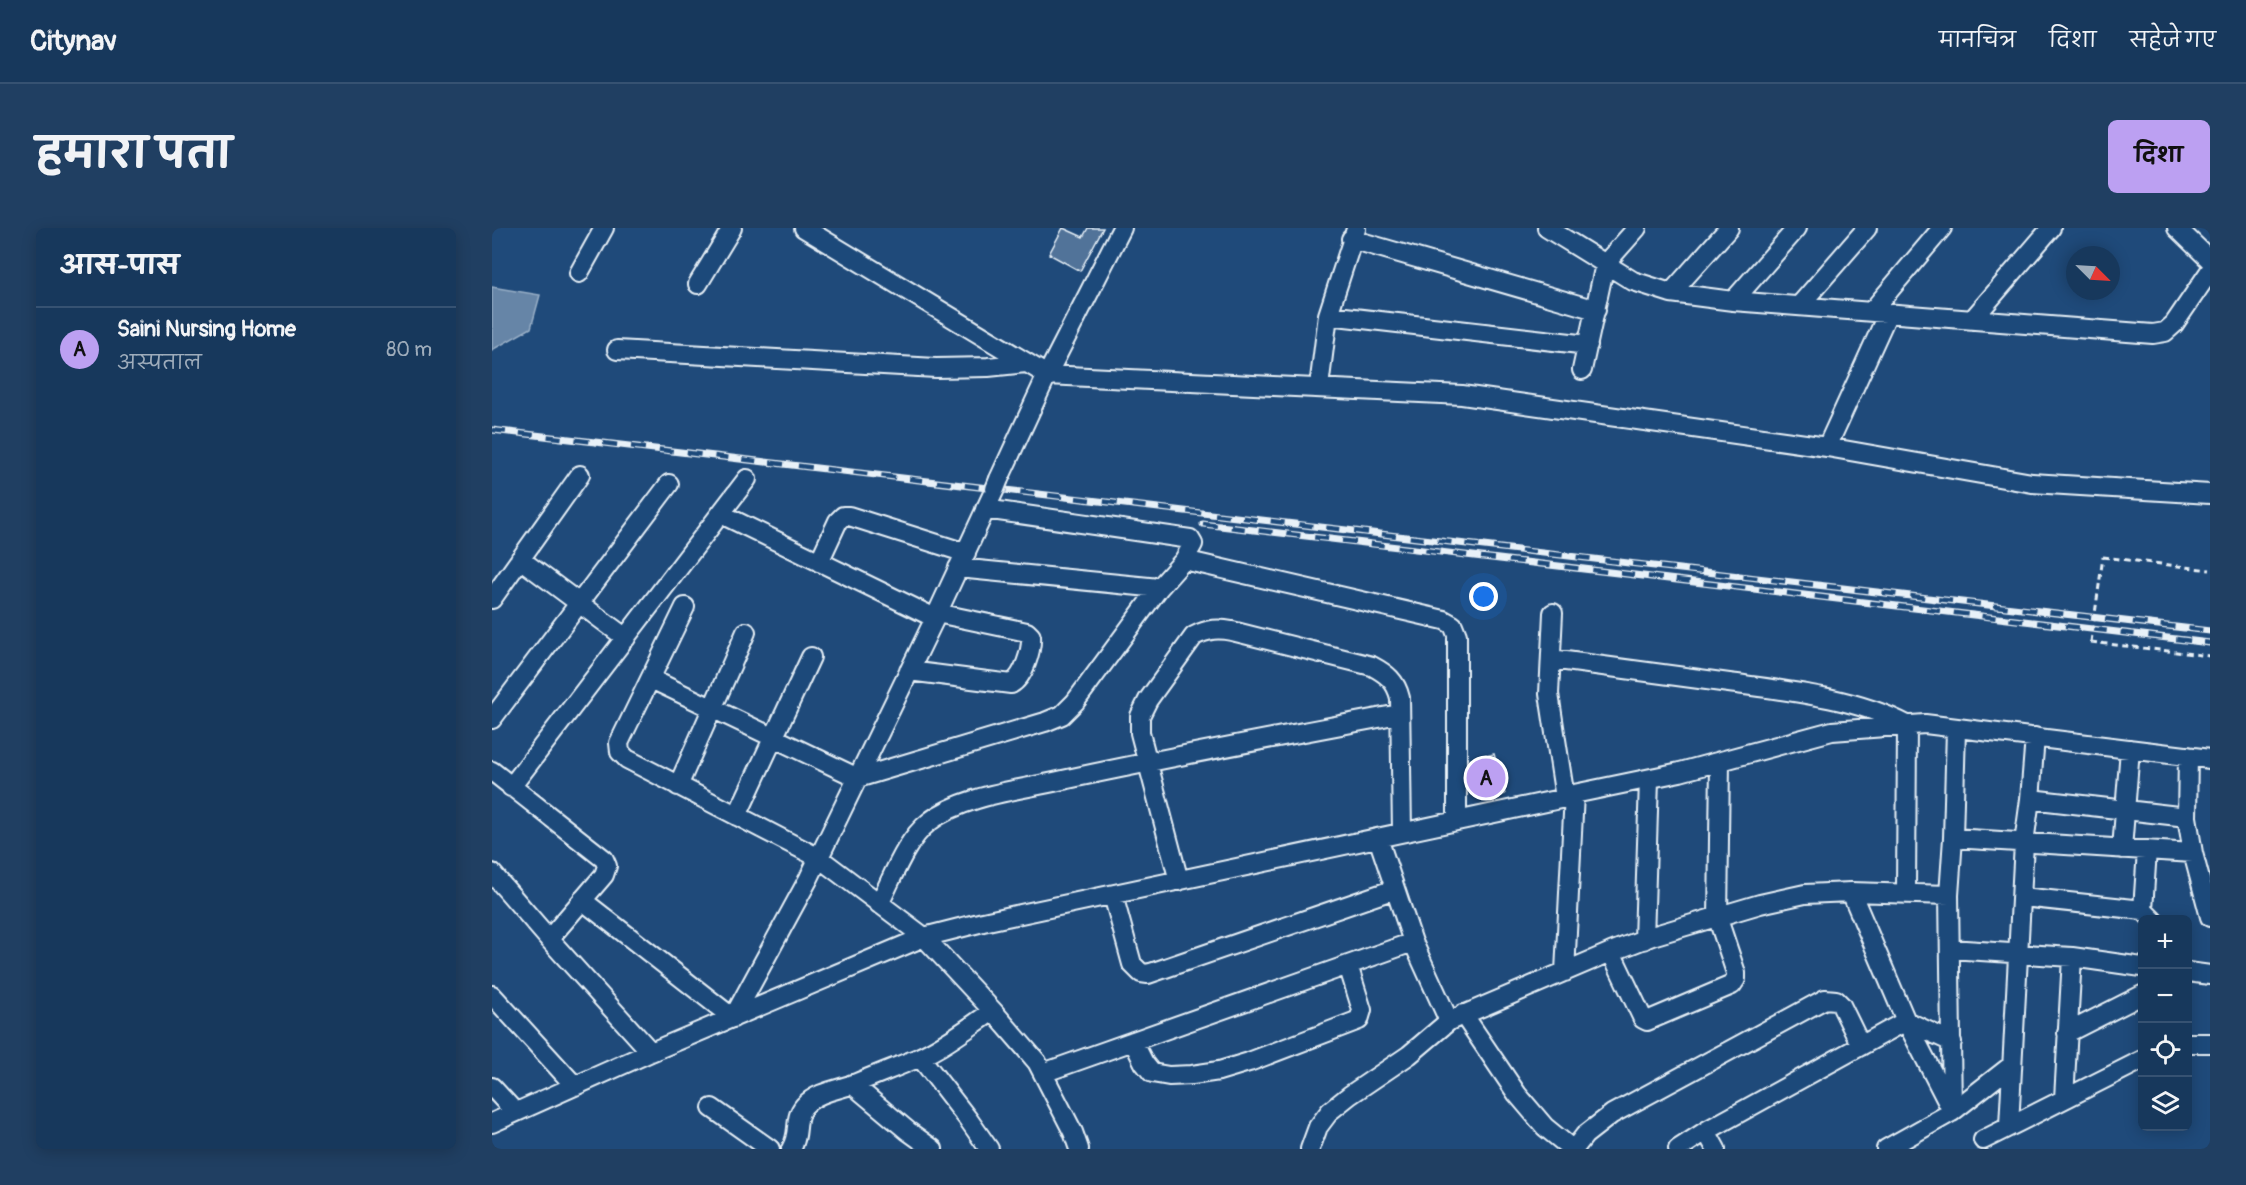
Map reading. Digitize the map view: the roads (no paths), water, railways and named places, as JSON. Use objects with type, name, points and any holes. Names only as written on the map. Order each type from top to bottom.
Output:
[{"type":"street","points":[[579,273],[604,228]]},
{"type":"street","points":[[698,284],[732,228]]},
{"type":"street","points":[[804,228],[1047,375],[1462,395],[1827,447],[2032,483],[2210,494]]},
{"type":"street","points":[[733,1018],[819,858],[962,560],[1047,375],[1122,228]]},
{"type":"street","points":[[1547,228],[1633,281],[1671,293],[1733,301],[2153,334],[2165,332],[2174,324],[2210,271]]},
{"type":"street","points":[[1582,370],[1605,264],[1637,228]]},
{"type":"street","points":[[1671,293],[1729,228]]},
{"type":"street","points":[[1733,301],[1797,228]]},
{"type":"street","points":[[1799,306],[1867,228]]},
{"type":"street","points":[[1827,447],[1879,313],[1942,228]]},
{"type":"street","points":[[1972,320],[2051,228]]},
{"type":"street","points":[[2177,228],[2210,260]]},
{"type":"street","points":[[1319,387],[1328,315],[1354,233],[1596,310]]},
{"type":"street","points":[[1328,315],[1588,345]]},
{"type":"street","points":[[617,350],[936,368],[988,367],[1026,363]]},
{"type":"street","points":[[492,599],[580,475]]},
{"type":"street","points":[[511,787],[747,479]]},
{"type":"street","points":[[492,719],[669,484]]},
{"type":"street","points":[[651,679],[858,778],[1062,715],[1075,702],[1159,588],[1184,560],[1193,544],[1190,539],[986,508]]},
{"type":"street","points":[[721,514],[936,615],[1027,632],[1031,636],[1032,642],[1021,674],[1011,684],[909,671]]},
{"type":"street","points":[[819,562],[838,521],[843,516],[849,516],[902,532],[962,560],[1159,588]]},
{"type":"street","points":[[520,559],[626,638]]},
{"type":"street","points":[[1184,560],[1444,620],[1453,625],[1458,635],[1457,820]]},
{"type":"street","points":[[685,606],[620,743],[620,752],[627,759],[819,858],[924,937],[1037,1062],[1073,1132],[1079,1149]]},
{"type":"street","points":[[1553,613],[1549,694],[1570,796],[1565,972]]},
{"type":"street","points":[[1179,881],[1140,733],[1140,716],[1148,700],[1194,636],[1206,630],[1219,628],[1232,631],[1372,666],[1388,675],[1398,687],[1400,698],[1402,832]]},
{"type":"street","points":[[678,786],[746,632]]},
{"type":"street","points":[[737,816],[811,657]]},
{"type":"street","points":[[1551,659],[1780,690],[1866,708],[1907,725]]},
{"type":"street","points":[[879,904],[909,846],[928,823],[953,807],[1148,762],[1399,714]]},
{"type":"street","points":[[492,1123],[651,1052],[924,937],[983,922],[1649,779],[1832,731],[1925,724],[2210,759]]},
{"type":"street","points":[[1906,893],[1907,725]]},
{"type":"street","points":[[1952,1112],[1949,895],[1956,729]]},
{"type":"street","points":[[2010,1126],[2024,843],[2035,736]]},
{"type":"street","points":[[2122,849],[2130,749]]},
{"type":"street","points":[[2188,756],[2187,817],[2193,853],[2205,877],[2210,917]]},
{"type":"street","points":[[1611,952],[1643,1019],[1651,1021],[1732,985],[1736,979],[1718,919],[1720,761]]},
{"type":"street","points":[[492,771],[604,859],[607,866],[604,875],[549,939]]},
{"type":"street","points":[[1644,940],[1649,779]]},
{"type":"street","points":[[2030,799],[2187,817]]},
{"type":"street","points":[[1378,838],[1413,942],[1456,1018],[1545,1127],[1573,1149],[1585,1135],[1612,1114],[1825,999],[1836,1000],[1841,1005],[1861,1046]]},
{"type":"street","points":[[1953,838],[2193,853]]},
{"type":"street","points":[[2022,897],[2148,914],[2147,850]]},
{"type":"street","points":[[492,873],[651,1052]]},
{"type":"street","points":[[1113,895],[1132,964],[1141,973],[1148,974],[1395,890]]},
{"type":"street","points":[[1851,892],[1906,1021],[1952,1112]]},
{"type":"street","points":[[1310,1149],[1318,1127],[1330,1111],[1409,1055],[1456,1018],[1611,952],[1760,904],[1805,894],[1851,892],[1949,895]]},
{"type":"street","points":[[582,900],[733,1018]]},
{"type":"street","points":[[1043,1073],[1413,942]]},
{"type":"street","points":[[1950,949],[2072,957],[2138,966]]},
{"type":"street","points":[[2064,1099],[2072,957]]},
{"type":"street","points":[[1133,1041],[1148,1069],[1159,1075],[1192,1075],[1219,1071],[1249,1062],[1359,1020],[1362,1010],[1348,965]]},
{"type":"street","points":[[2192,973],[2210,975]]},
{"type":"street","points":[[492,995],[575,1086]]},
{"type":"street","points":[[2067,1033],[2138,997]]},
{"type":"street","points":[[791,1149],[798,1136],[798,1114],[819,1094],[852,1084],[920,1057],[948,1042],[993,1011]]},
{"type":"street","points":[[1906,1021],[1952,1042]]},
{"type":"street","points":[[1678,1149],[1706,1131],[1906,1021]]},
{"type":"street","points":[[2192,1043],[2210,1043]]},
{"type":"street","points":[[920,1057],[989,1149]]},
{"type":"street","points":[[1983,1140],[2138,1062]]},
{"type":"street","points":[[1886,1149],[1952,1112],[2012,1065]]},
{"type":"street","points":[[852,1084],[933,1149]]},
{"type":"street","points":[[492,1087],[515,1112]]},
{"type":"street","points":[[712,1108],[770,1149]]},
{"type":"street","points":[[1706,1131],[1716,1149]]},
{"type":"water","points":[[492,287],[540,295],[531,328],[492,350]]},
{"type":"railway","points":[[492,430],[2210,631]]},
{"type":"railway","points":[[1203,524],[2210,643]]},
{"type":"place","name":"Saini Nursing Home","points":[[1486,778]]}]
